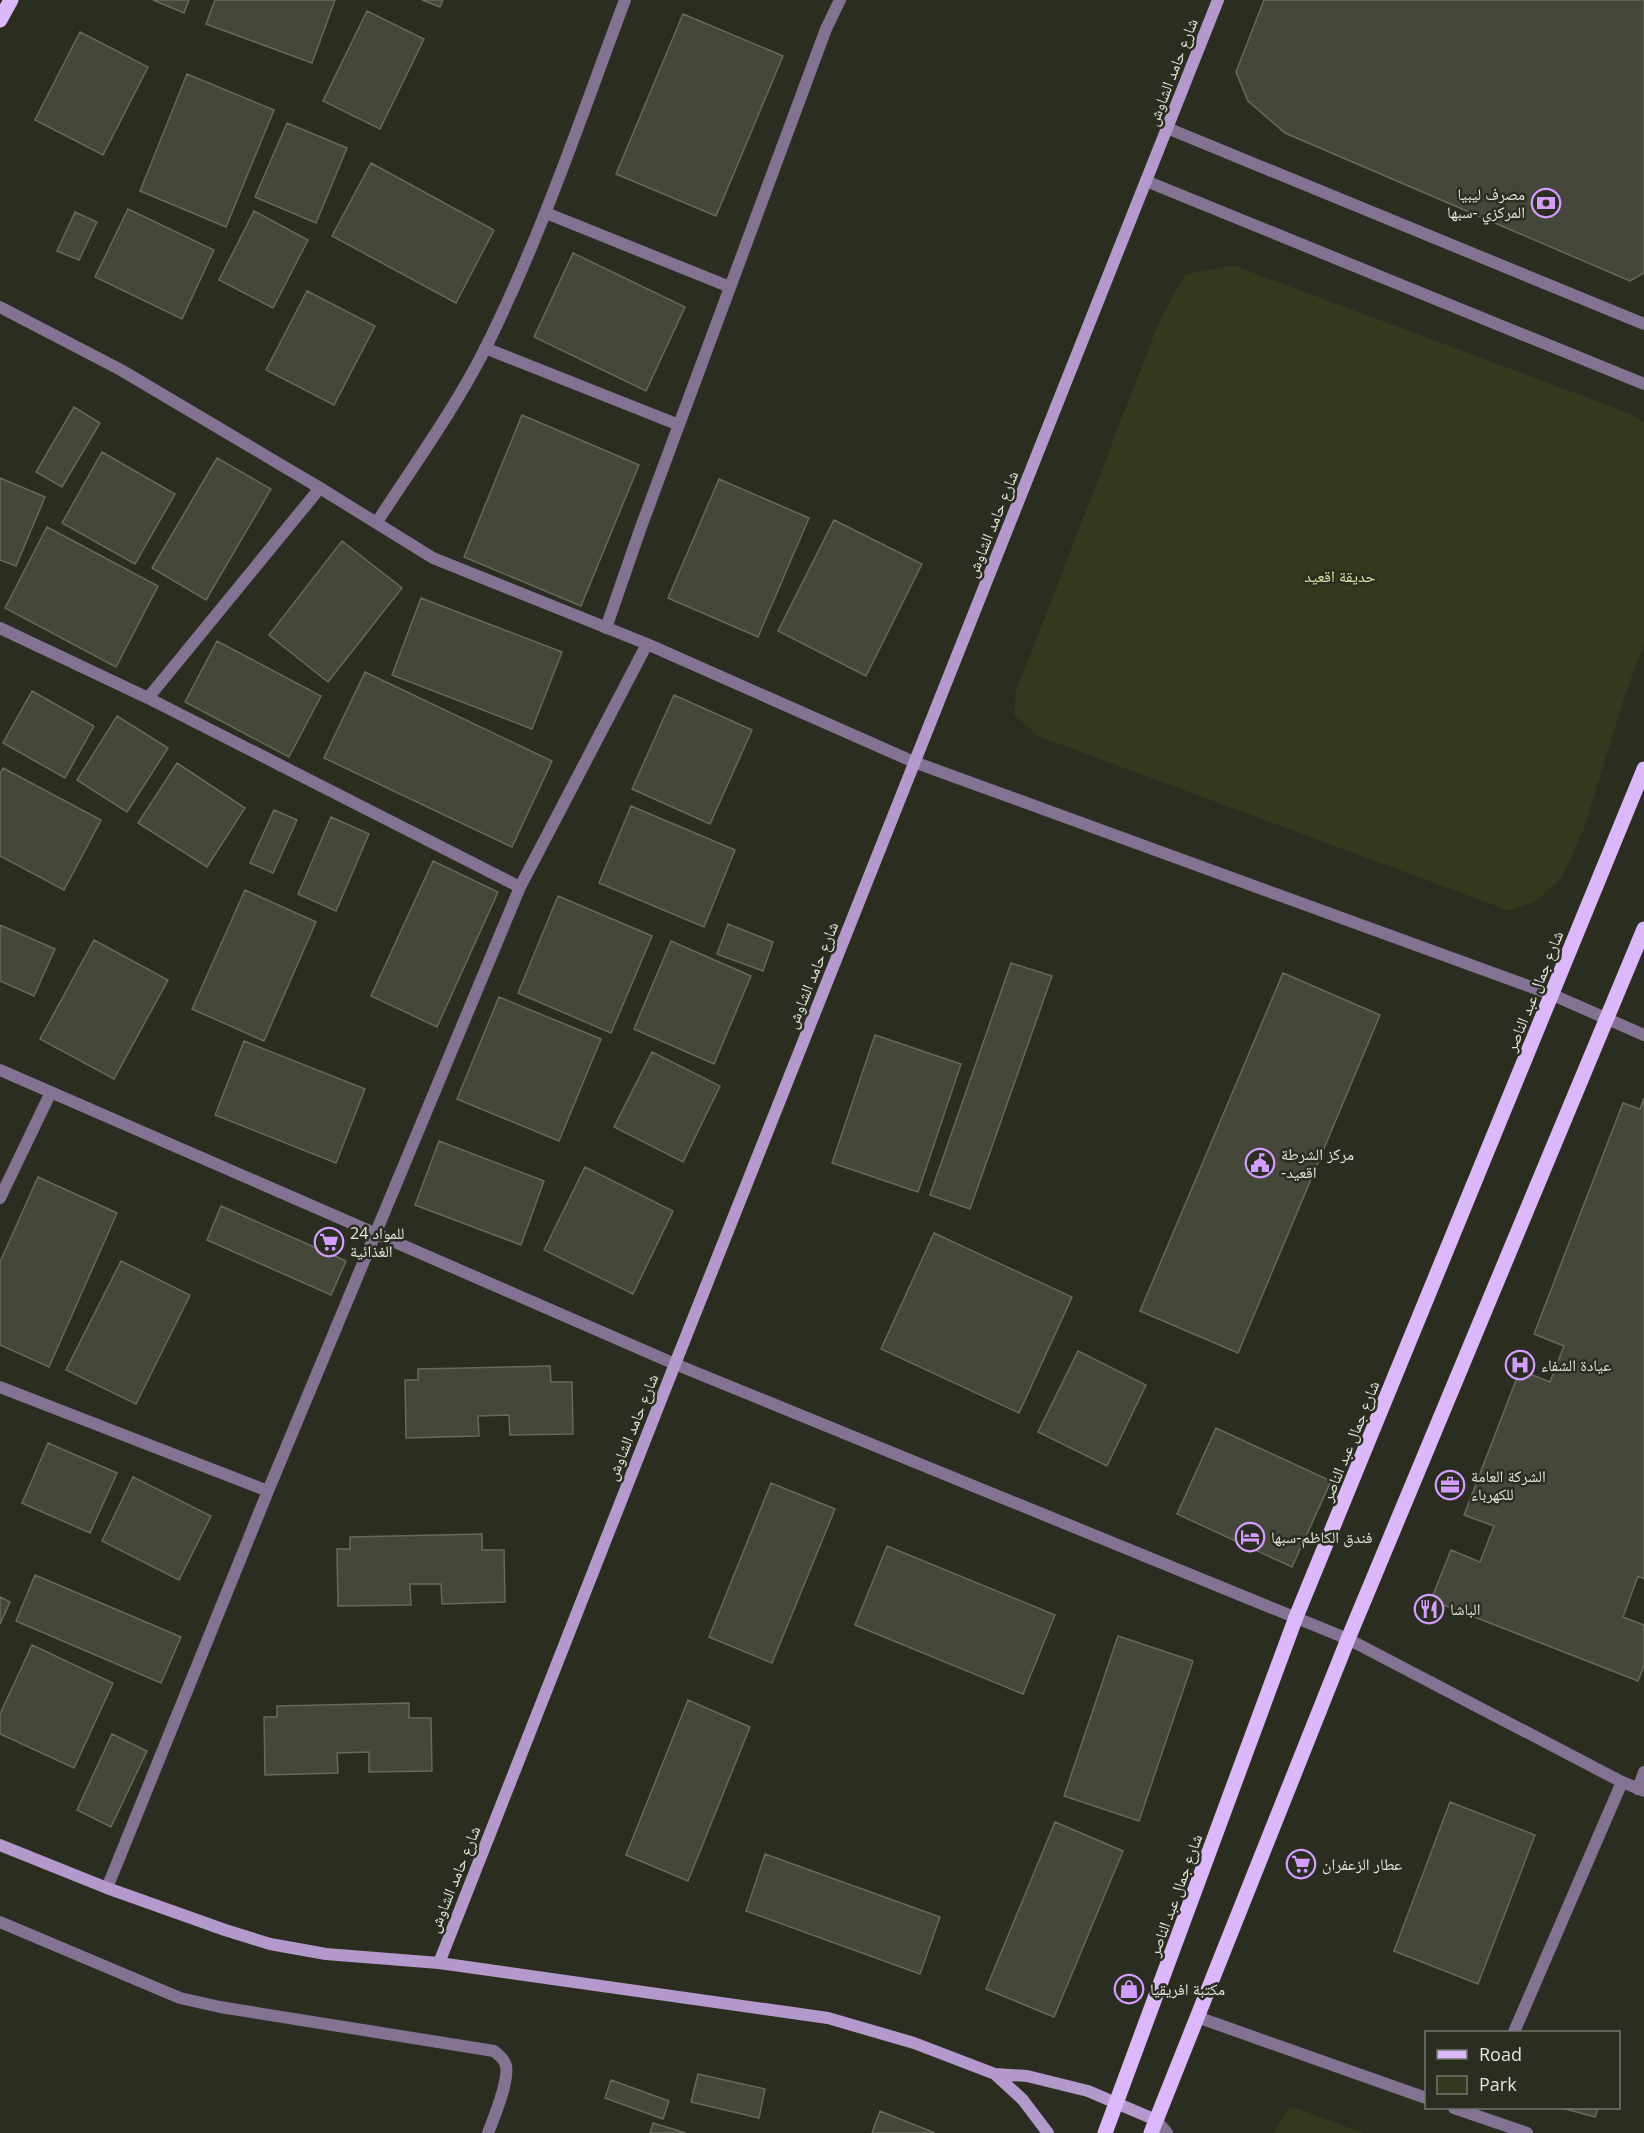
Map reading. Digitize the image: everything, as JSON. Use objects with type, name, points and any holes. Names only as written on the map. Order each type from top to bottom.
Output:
[{"type":"main road","points":[[0,20],[11,0]]},
{"type":"main road","name":"شارع جمال عبد الناصر","points":[[1105,2133],[1296,1617],[1644,769]]},
{"type":"main road","points":[[1153,2127],[1348,1639],[1644,929]]},
{"type":"street","points":[[377,522],[462,391],[485,348],[546,213],[625,0]]},
{"type":"street","points":[[606,628],[641,527],[826,29],[840,0]]},
{"type":"street","name":"شارع حامد الشاوش","points":[[439,1963],[1218,0]]},
{"type":"street","points":[[1167,128],[1644,324]]},
{"type":"street","points":[[1146,181],[1644,384]]},
{"type":"street","points":[[546,213],[730,287]]},
{"type":"street","points":[[0,307],[121,370],[377,522],[433,558],[647,644],[914,762],[1553,995],[1644,1035]]},
{"type":"street","points":[[485,348],[679,425]]},
{"type":"street","points":[[148,698],[320,488]]},
{"type":"street","points":[[0,628],[148,698],[520,887]]},
{"type":"street","points":[[107,1888],[268,1491],[520,887],[647,644]]},
{"type":"street","points":[[0,1070],[675,1364],[1348,1639],[1641,1790],[1644,1772]]},
{"type":"street","points":[[0,1198],[51,1092]]},
{"type":"street","points":[[0,1387],[268,1491]]},
{"type":"street","points":[[1514,2031],[1622,1782]]},
{"type":"street","points":[[0,1845],[107,1888],[270,1944],[326,1954],[439,1963],[828,2018],[914,2043],[995,2074],[1027,2076],[1088,2091],[1117,2102],[1153,2127],[1167,2133]]},
{"type":"street","points":[[0,1922],[180,1998],[220,2007],[495,2051],[503,2058],[506,2079],[488,2133]]},
{"type":"street","points":[[1197,2017],[1425,2098]]},
{"type":"street","points":[[995,2074],[1023,2100],[1048,2133]]},
{"type":"street","points":[[1460,2109],[1480,2112],[1527,2133]]},
{"type":"green space","name":"حديقة اقعيد","points":[[1235,266],[1631,414],[1644,422],[1644,644],[1627,689],[1583,831],[1562,877],[1538,900],[1510,911],[1038,736],[1014,714],[1016,692],[1161,317],[1186,274]]},
{"type":"green space","points":[[1290,2106],[1363,2133],[1273,2133]]},
{"type":"building","points":[[153,0],[189,0],[184,13]]},
{"type":"building","points":[[215,0],[335,0],[312,63],[206,24]]},
{"type":"building","points":[[422,0],[443,0],[440,7]]},
{"type":"building","name":"مصرف ليبيا المركزي -سبها","points":[[1264,0],[1644,0],[1644,273],[1630,281],[1285,133],[1248,101],[1236,72]]},
{"type":"building","points":[[367,11],[424,39],[380,129],[323,101]]},
{"type":"building","points":[[683,14],[783,56],[716,216],[616,174]]},
{"type":"building","points":[[80,32],[148,67],[103,155],[35,120]]},
{"type":"building","points":[[187,74],[274,110],[226,227],[140,191]]},
{"type":"building","points":[[287,123],[347,148],[316,223],[255,197]]},
{"type":"building","points":[[371,163],[494,230],[456,303],[332,236]]},
{"type":"building","points":[[128,209],[214,250],[182,319],[95,277]]},
{"type":"building","points":[[254,211],[308,240],[273,308],[219,280]]},
{"type":"building","points":[[75,212],[97,222],[79,260],[57,251]]},
{"type":"building","points":[[573,253],[685,307],[646,391],[534,337]]},
{"type":"building","points":[[307,291],[375,326],[334,405],[266,370]]},
{"type":"building","points":[[74,407],[100,423],[62,487],[36,472]]},
{"type":"building","points":[[522,415],[639,465],[581,606],[464,557]]},
{"type":"building","points":[[102,452],[175,494],[135,564],[62,523]]},
{"type":"building","points":[[217,458],[271,489],[206,600],[152,568]]},
{"type":"building","points":[[0,478],[45,497],[16,566],[0,560]]},
{"type":"building","points":[[719,479],[809,518],[758,637],[668,598]]},
{"type":"building","points":[[834,520],[922,564],[866,676],[778,631]]},
{"type":"building","points":[[47,527],[158,586],[116,667],[5,608]]},
{"type":"building","points":[[342,541],[402,588],[328,682],[269,635]]},
{"type":"building","points":[[421,598],[562,652],[532,729],[392,675]]},
{"type":"building","points":[[217,641],[321,696],[289,757],[185,702]]},
{"type":"building","points":[[365,672],[552,761],[512,847],[324,758]]},
{"type":"building","points":[[32,691],[94,726],[65,778],[3,743]]},
{"type":"building","points":[[674,695],[752,730],[710,824],[632,789]]},
{"type":"building","points":[[117,716],[168,748],[127,812],[77,780]]},
{"type":"building","points":[[177,763],[245,808],[207,867],[138,823]]},
{"type":"building","points":[[3,768],[101,820],[64,890],[0,856],[0,774]]},
{"type":"building","points":[[631,806],[735,850],[704,927],[599,883]]},
{"type":"building","points":[[274,810],[297,820],[273,873],[250,863]]},
{"type":"building","points":[[331,817],[369,834],[336,911],[298,894]]},
{"type":"building","points":[[433,861],[498,892],[437,1027],[371,996]]},
{"type":"building","points":[[245,890],[316,922],[264,1041],[192,1009]]},
{"type":"building","points":[[558,896],[652,936],[611,1033],[518,993]]},
{"type":"building","points":[[728,924],[773,942],[763,971],[717,954]]},
{"type":"building","points":[[0,925],[55,949],[34,996],[0,981]]},
{"type":"building","points":[[94,940],[168,980],[114,1079],[40,1039]]},
{"type":"building","points":[[671,941],[751,976],[714,1064],[634,1029]]},
{"type":"building","points":[[1011,963],[1052,976],[970,1209],[930,1195]]},
{"type":"building","name":"مركز الشرطة -اقعيد","points":[[1283,973],[1380,1015],[1238,1353],[1140,1311]]},
{"type":"building","points":[[499,997],[601,1039],[559,1141],[457,1099]]},
{"type":"building","points":[[875,1035],[961,1064],[918,1192],[832,1163]]},
{"type":"building","points":[[244,1041],[365,1089],[336,1163],[215,1115]]},
{"type":"building","points":[[652,1052],[720,1086],[683,1162],[614,1127]]},
{"type":"building","points":[[1644,1098],[1644,1579],[1638,1576],[1623,1617],[1644,1625],[1644,1665],[1638,1681],[1431,1600],[1451,1550],[1480,1562],[1494,1526],[1464,1515],[1520,1370],[1550,1382],[1564,1346],[1534,1334],[1623,1103],[1640,1109]]},
{"type":"building","points":[[439,1141],[544,1181],[521,1245],[415,1205]]},
{"type":"building","points":[[585,1167],[673,1211],[633,1294],[544,1250]]},
{"type":"building","points":[[38,1177],[117,1213],[49,1367],[0,1345],[0,1262]]},
{"type":"building","points":[[221,1206],[346,1261],[331,1295],[207,1240]]},
{"type":"building","points":[[934,1233],[1072,1297],[1019,1413],[881,1349]]},
{"type":"building","points":[[121,1261],[190,1295],[136,1404],[66,1370]]},
{"type":"building","points":[[1078,1351],[1146,1385],[1107,1466],[1038,1432]]},
{"type":"building","points":[[550,1366],[551,1382],[572,1382],[573,1434],[510,1435],[509,1415],[478,1416],[479,1436],[406,1438],[405,1380],[418,1380],[418,1369]]},
{"type":"building","points":[[1216,1428],[1331,1481],[1292,1567],[1177,1514]]},
{"type":"building","points":[[48,1443],[117,1473],[90,1533],[22,1503]]},
{"type":"building","points":[[133,1477],[211,1516],[179,1580],[102,1541]]},
{"type":"building","points":[[771,1483],[835,1509],[772,1663],[709,1637]]},
{"type":"building","points":[[482,1534],[482,1550],[504,1550],[505,1602],[442,1604],[441,1584],[410,1584],[411,1605],[338,1606],[337,1549],[350,1549],[350,1537]]},
{"type":"building","points":[[887,1546],[1055,1615],[1023,1694],[855,1625]]},
{"type":"building","points":[[35,1575],[181,1637],[161,1683],[16,1621]]},
{"type":"building","points":[[0,1597],[10,1602],[0,1624]]},
{"type":"building","points":[[1118,1636],[1193,1661],[1139,1821],[1064,1796]]},
{"type":"building","points":[[32,1645],[113,1683],[74,1768],[0,1734],[0,1714]]},
{"type":"building","points":[[688,1700],[750,1727],[688,1881],[626,1855]]},
{"type":"building","points":[[409,1703],[409,1718],[431,1718],[432,1771],[369,1772],[369,1752],[337,1753],[338,1773],[265,1775],[264,1717],[277,1717],[277,1706]]},
{"type":"building","points":[[112,1734],[147,1751],[111,1827],[77,1810]]},
{"type":"building","points":[[1450,1802],[1535,1835],[1478,1984],[1394,1951]]},
{"type":"building","points":[[1055,1822],[1123,1851],[1054,2017],[986,1989]]},
{"type":"building","points":[[765,1854],[940,1917],[920,1974],[746,1911]]},
{"type":"building","points":[[698,2074],[765,2089],[759,2118],[691,2102]]},
{"type":"building","points":[[611,2080],[669,2101],[663,2119],[605,2098]]},
{"type":"building","points":[[1566,2109],[1598,2109],[1595,2117]]},
{"type":"building","points":[[880,2111],[935,2133],[872,2133]]},
{"type":"building","points":[[653,2123],[686,2133],[650,2133]]},
{"type":"place","name":"مصرف ليبيا المركزي -سبها","points":[[1546,203]]},
{"type":"place","name":"مركز الشرطة -اقعيد","points":[[1260,1163]]},
{"type":"place","name":"24 للمواد الغذائية","points":[[329,1242]]},
{"type":"place","name":"عيادة الشفاء","points":[[1520,1365]]},
{"type":"place","name":"الشركة العامة للكهرباء","points":[[1450,1485]]},
{"type":"place","name":"فندق الكاظم-سبها","points":[[1250,1537]]},
{"type":"place","name":"الباشا","points":[[1429,1609]]},
{"type":"place","name":"عطار الزعفران","points":[[1301,1864]]},
{"type":"place","name":"مكتبة افريقيا","points":[[1129,1989]]}]
